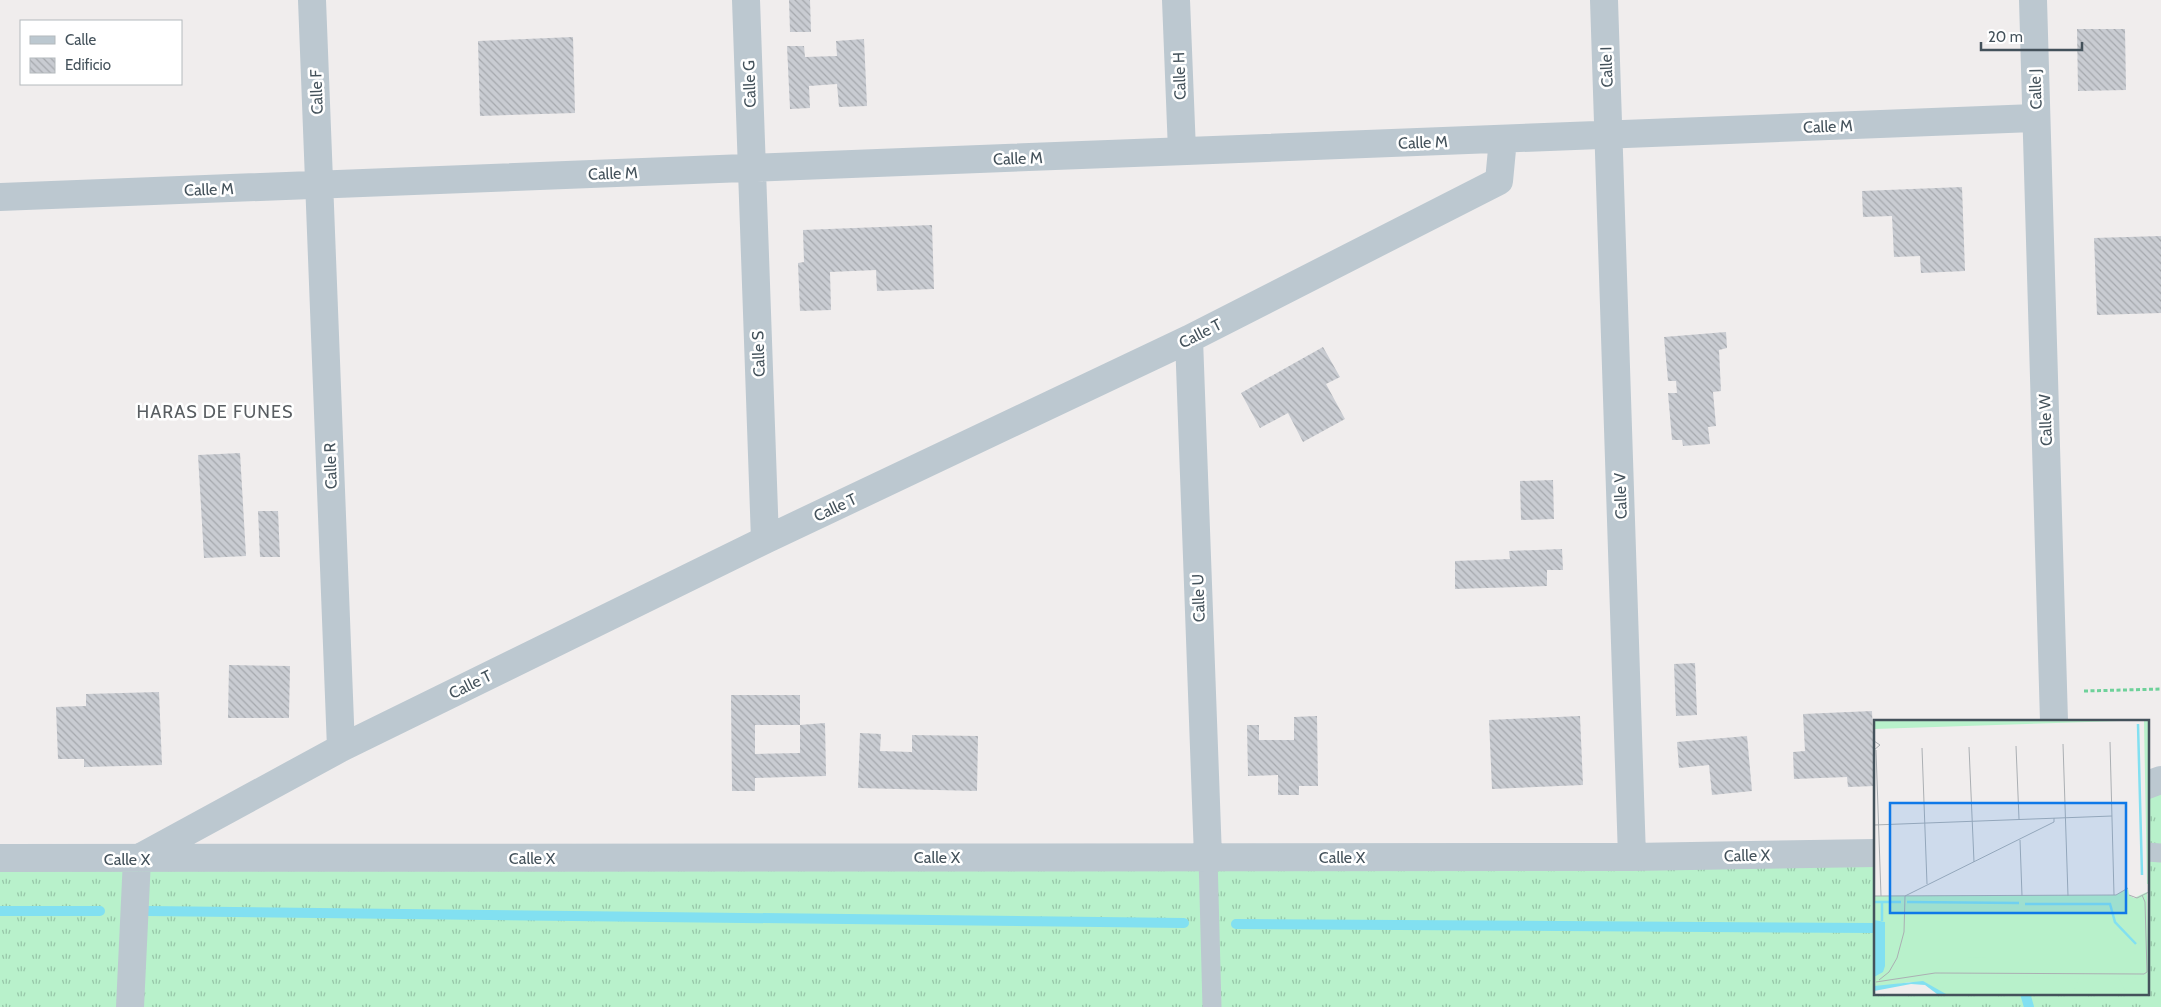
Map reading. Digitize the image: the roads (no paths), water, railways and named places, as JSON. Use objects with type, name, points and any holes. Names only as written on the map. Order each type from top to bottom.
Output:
[{"type":"street","name":"Calle F","points":[[312,0],[320,184]]},
{"type":"street","name":"Calle G","points":[[746,0],[752,168]]},
{"type":"street","name":"Calle H","points":[[1176,0],[1182,151]]},
{"type":"street","name":"Calle I","points":[[1604,0],[1608,135]]},
{"type":"street","name":"Calle J","points":[[2033,0],[2036,118]]},
{"type":"street","name":"Calle M","points":[[0,197],[2036,118]]},
{"type":"street","name":"Calle W","points":[[2036,118],[2054,720]]},
{"type":"street","name":"Calle V","points":[[1608,135],[1632,857]]},
{"type":"street","name":"Calle T","points":[[137,860],[341,748],[765,540],[1189,339],[1499,180],[1502,139]]},
{"type":"street","name":"Calle S","points":[[752,168],[765,540]]},
{"type":"street","name":"Calle R","points":[[320,184],[341,748]]},
{"type":"street","name":"Calle U","points":[[1189,339],[1208,857]]},
{"type":"street","points":[[2148,785],[2161,780]]},
{"type":"street","name":"Calle X","points":[[0,858],[137,860],[1632,857],[1874,853]]},
{"type":"street","points":[[130,1007],[131,948],[137,860]]},
{"type":"lane","points":[[2148,852],[2161,853]]},
{"type":"lane","points":[[1208,857],[1212,1007]]},
{"type":"waterway","points":[[0,911],[100,911]]},
{"type":"waterway","points":[[148,911],[1184,923]]},
{"type":"waterway","points":[[1236,924],[1874,928]]},
{"type":"waterway","points":[[2025,994],[2029,1007]]},
{"type":"district","name":"HARAS DE FUNES","points":[[215,412]]}]
